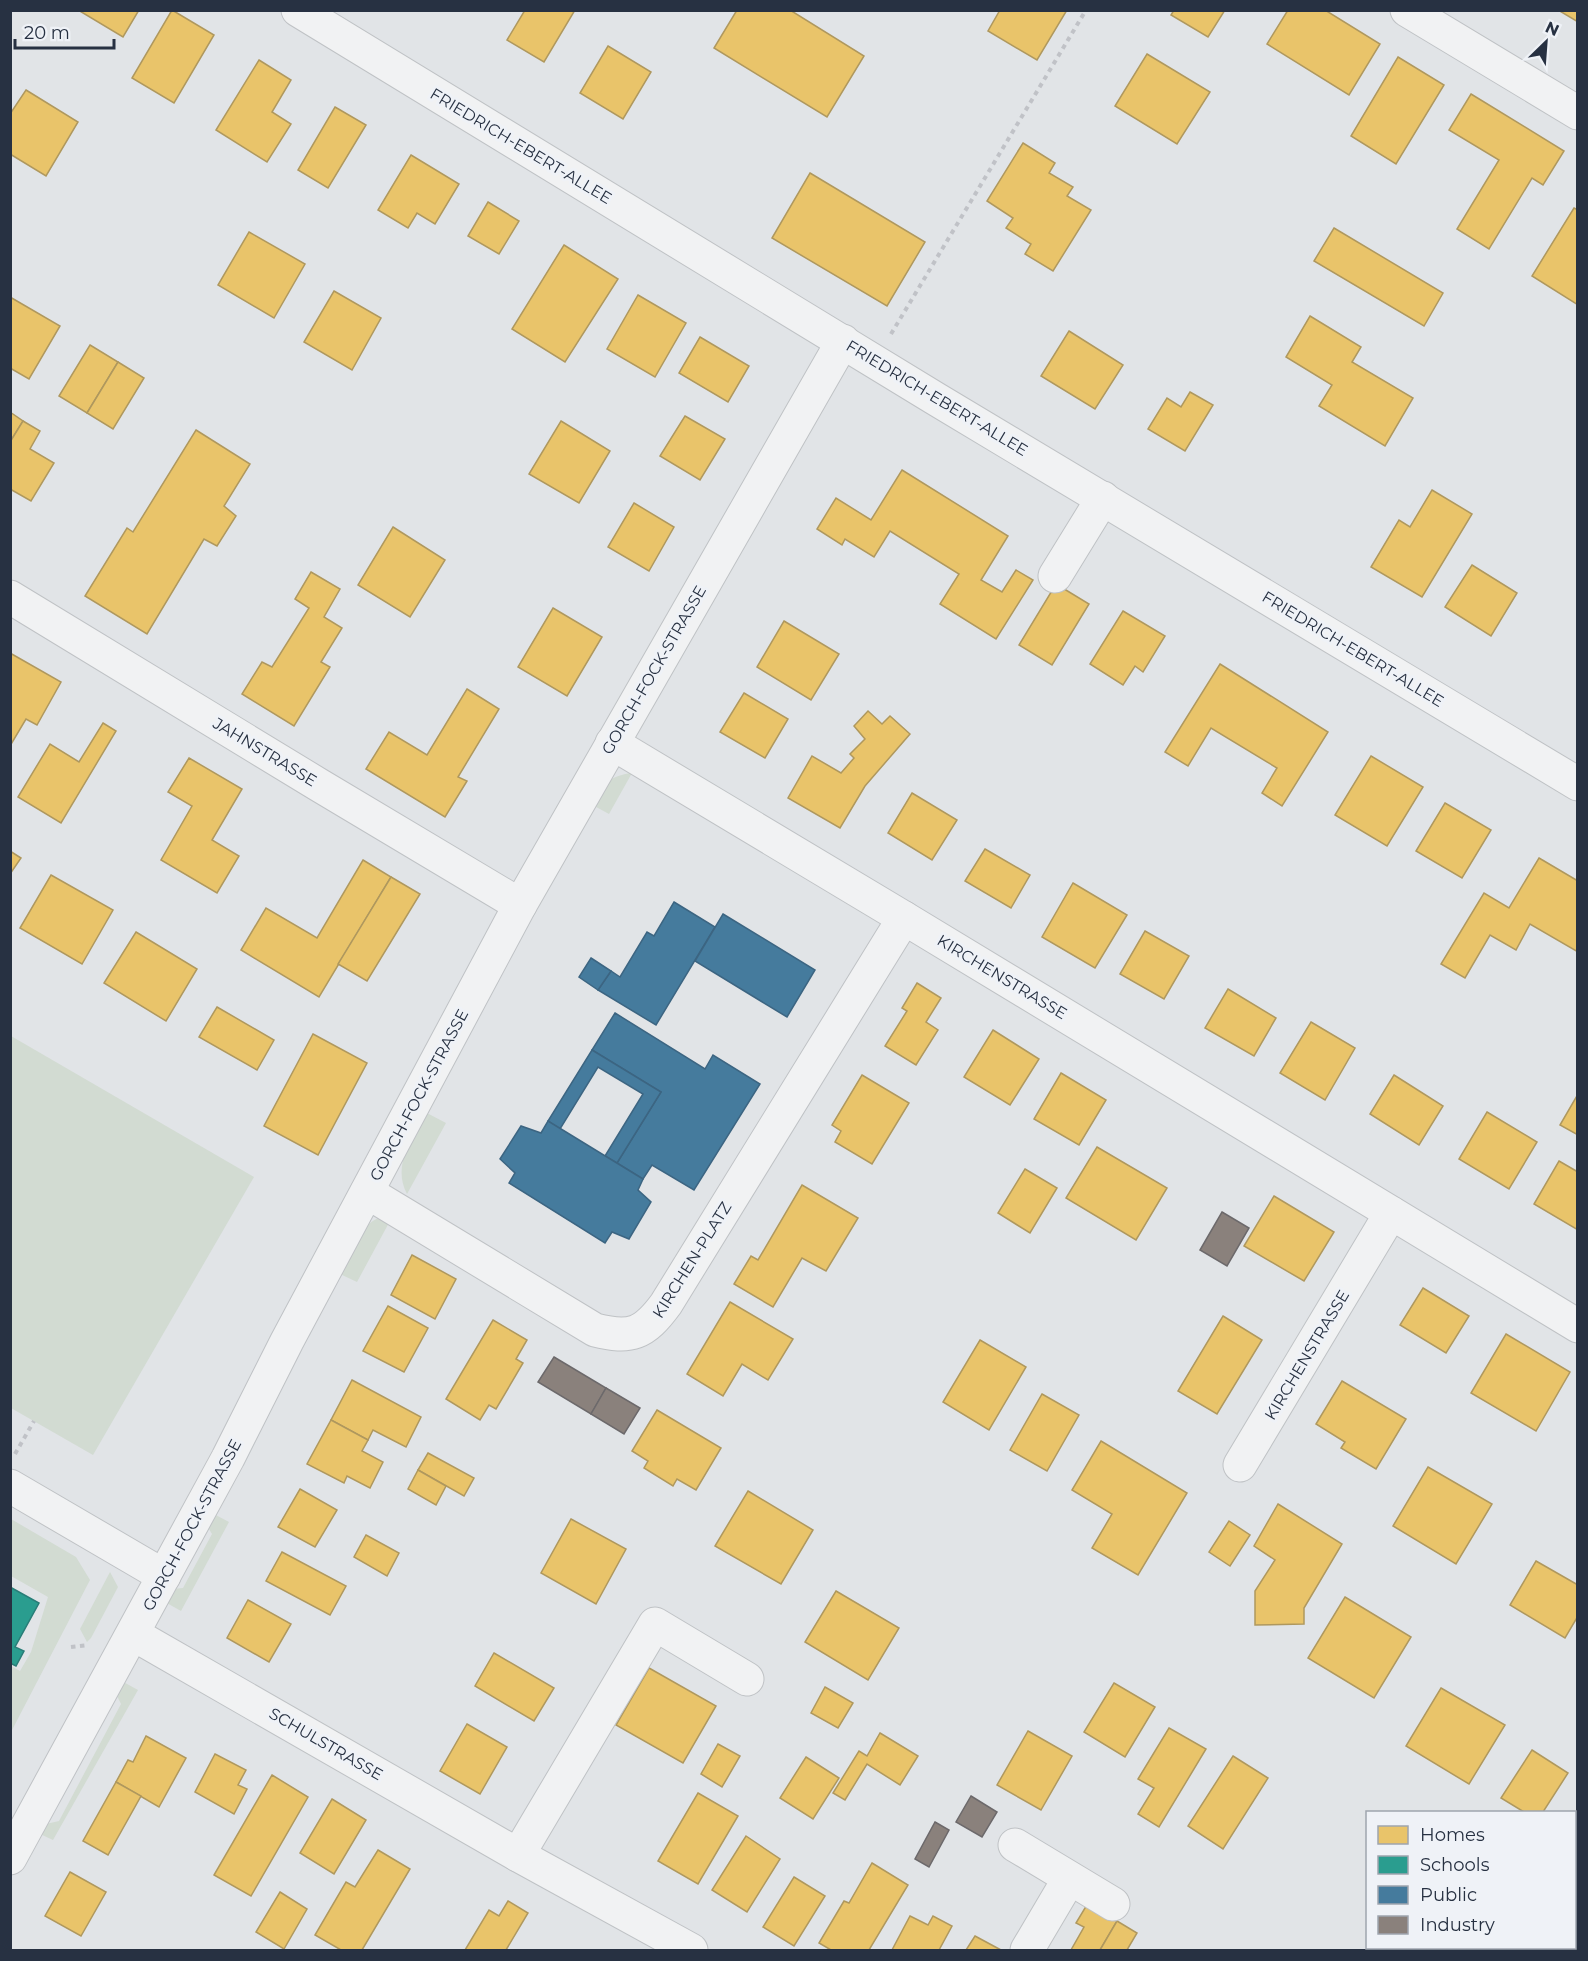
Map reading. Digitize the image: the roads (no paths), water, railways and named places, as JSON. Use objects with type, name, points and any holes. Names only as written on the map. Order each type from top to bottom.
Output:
[{"type":"street","name":"FRIEDRICH-EBERT-ALLEE","points":[[298,10],[1578,784]]},
{"type":"street","points":[[1407,10],[1578,113]]},
{"type":"street","name":"GORCH-FOCK-STRASSE","points":[[10,1858],[228,1458],[287,1341],[520,905],[843,341]]},
{"type":"street","points":[[1055,576],[1103,498]]},
{"type":"street","name":"JAHNSTRASSE","points":[[10,597],[520,905]]},
{"type":"street","name":"KIRCHENSTRASSE","points":[[612,743],[1391,1213],[1575,1319]]},
{"type":"street","name":"KIRCHEN-PLATZ","points":[[367,1192],[595,1330],[615,1335],[636,1334],[653,1322],[666,1304],[904,918]]},
{"type":"street","name":"KIRCHENSTRASSE","points":[[1240,1466],[1391,1213]]},
{"type":"street","points":[[10,1486],[164,1576]]},
{"type":"street","points":[[518,1856],[655,1624],[747,1679]]},
{"type":"street","name":"SCHULSTRASSE","points":[[133,1634],[518,1856],[691,1950]]},
{"type":"street","points":[[1015,1845],[1113,1904]]},
{"type":"street","points":[[1027,1950],[1069,1879]]}]
